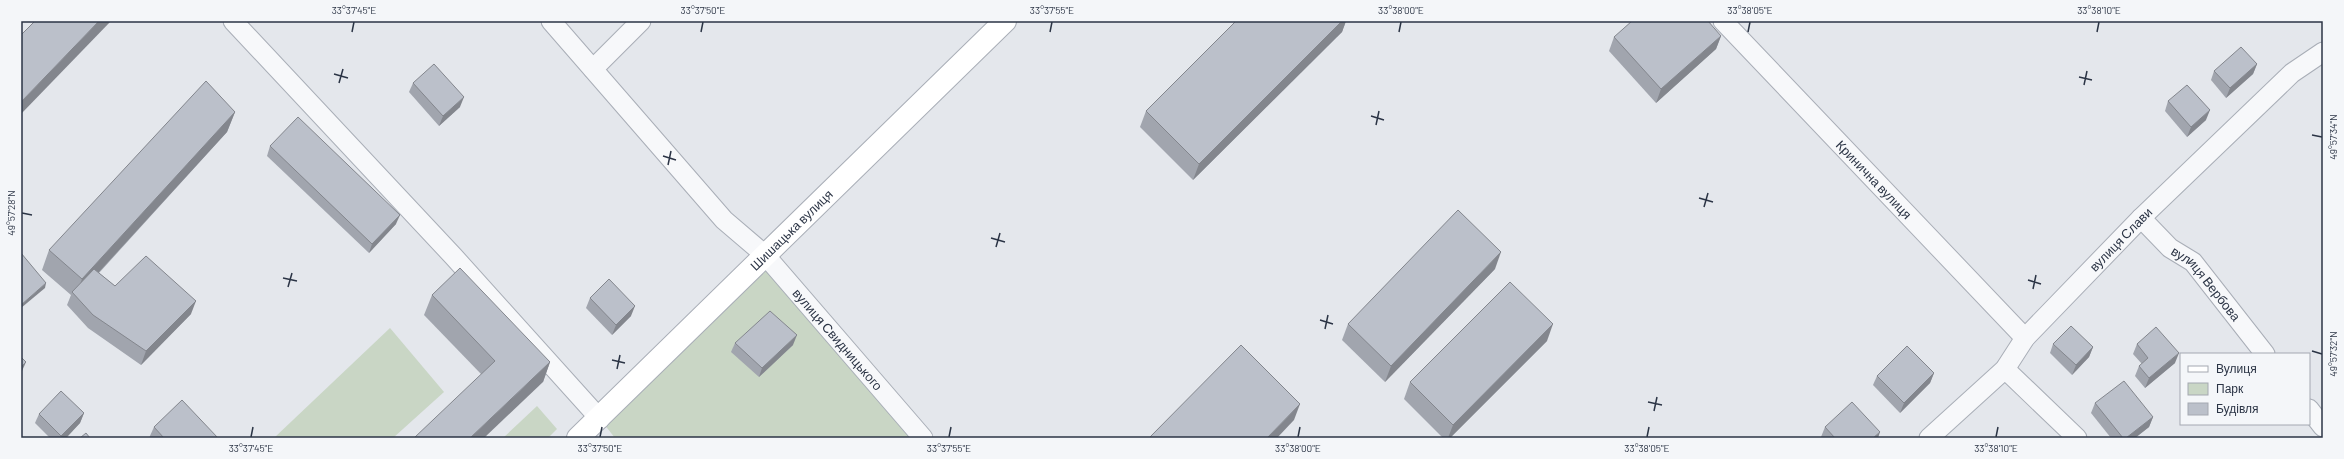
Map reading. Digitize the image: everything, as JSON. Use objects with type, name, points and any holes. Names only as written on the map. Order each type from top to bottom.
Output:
[{"type":"street","points":[[233,21],[454,257],[600,419]]},
{"type":"street","name":"вулиця Свидницького","points":[[551,21],[724,220],[757,249],[923,438]]},
{"type":"street","points":[[593,69],[641,21]]},
{"type":"street","name":"Шишацька вулиця","points":[[578,438],[600,419],[757,249],[1005,21]]},
{"type":"street","name":"Кринична вулиця","points":[[1723,21],[2025,338]]},
{"type":"street","name":"вулиця Слави","points":[[1929,438],[2005,369],[2025,338],[2141,218],[2292,73],[2323,52]]},
{"type":"street","name":"вулиця Вербова","points":[[2141,218],[2170,248],[2193,262],[2264,353]]},
{"type":"street","points":[[2005,369],[2077,438]]},
{"type":"street","points":[[2310,410],[2323,427]]},
{"type":"green space","points":[[765,255],[923,438],[615,438],[600,419]]},
{"type":"green space","points":[[390,328],[444,392],[393,438],[274,438]]},
{"type":"green space","points":[[537,406],[557,429],[548,438],[503,438]]},
{"type":"building","points":[[35,21],[99,21],[21,102],[21,35]]},
{"type":"building","points":[[1236,21],[1342,21],[1199,164],[1146,111]]},
{"type":"building","points":[[1632,21],[1708,21],[1721,36],[1661,89],[1614,37]]},
{"type":"building","points":[[2241,47],[2257,64],[2230,88],[2214,71]]},
{"type":"building","points":[[434,64],[464,97],[443,116],[413,83]]},
{"type":"building","points":[[206,81],[235,112],[82,279],[49,250]]},
{"type":"building","points":[[2187,85],[2210,110],[2191,127],[2168,101]]},
{"type":"building","points":[[298,117],[400,215],[372,244],[270,146]]},
{"type":"building","points":[[1458,210],[1501,252],[1391,366],[1348,324]]},
{"type":"building","points":[[21,253],[46,283],[21,305]]},
{"type":"building","points":[[146,256],[196,301],[146,351],[93,315],[72,292],[94,269],[115,286]]},
{"type":"building","points":[[460,268],[550,362],[470,438],[414,438],[495,361],[432,295]]},
{"type":"building","points":[[609,279],[635,306],[616,325],[590,298]]},
{"type":"building","points":[[1510,282],[1553,324],[1453,425],[1410,382]]},
{"type":"building","points":[[770,311],[797,335],[762,368],[735,343]]},
{"type":"building","points":[[2071,326],[2093,347],[2076,365],[2053,344]]},
{"type":"building","points":[[2156,327],[2179,353],[2149,378],[2139,366],[2148,358],[2137,344]]},
{"type":"building","points":[[1241,345],[1300,404],[1267,438],[1149,438]]},
{"type":"building","points":[[1907,346],[1934,373],[1904,403],[1877,376]]},
{"type":"building","points":[[21,357],[26,362],[21,367]]},
{"type":"building","points":[[2124,381],[2153,417],[2126,438],[2123,438],[2095,403]]},
{"type":"building","points":[[61,391],[84,413],[61,436],[39,414]]},
{"type":"building","points":[[182,400],[218,438],[164,438],[154,427]]},
{"type":"building","points":[[1852,402],[1880,432],[1873,438],[1835,438],[1825,427]]},
{"type":"building","points":[[86,433],[90,438],[80,438]]}]
